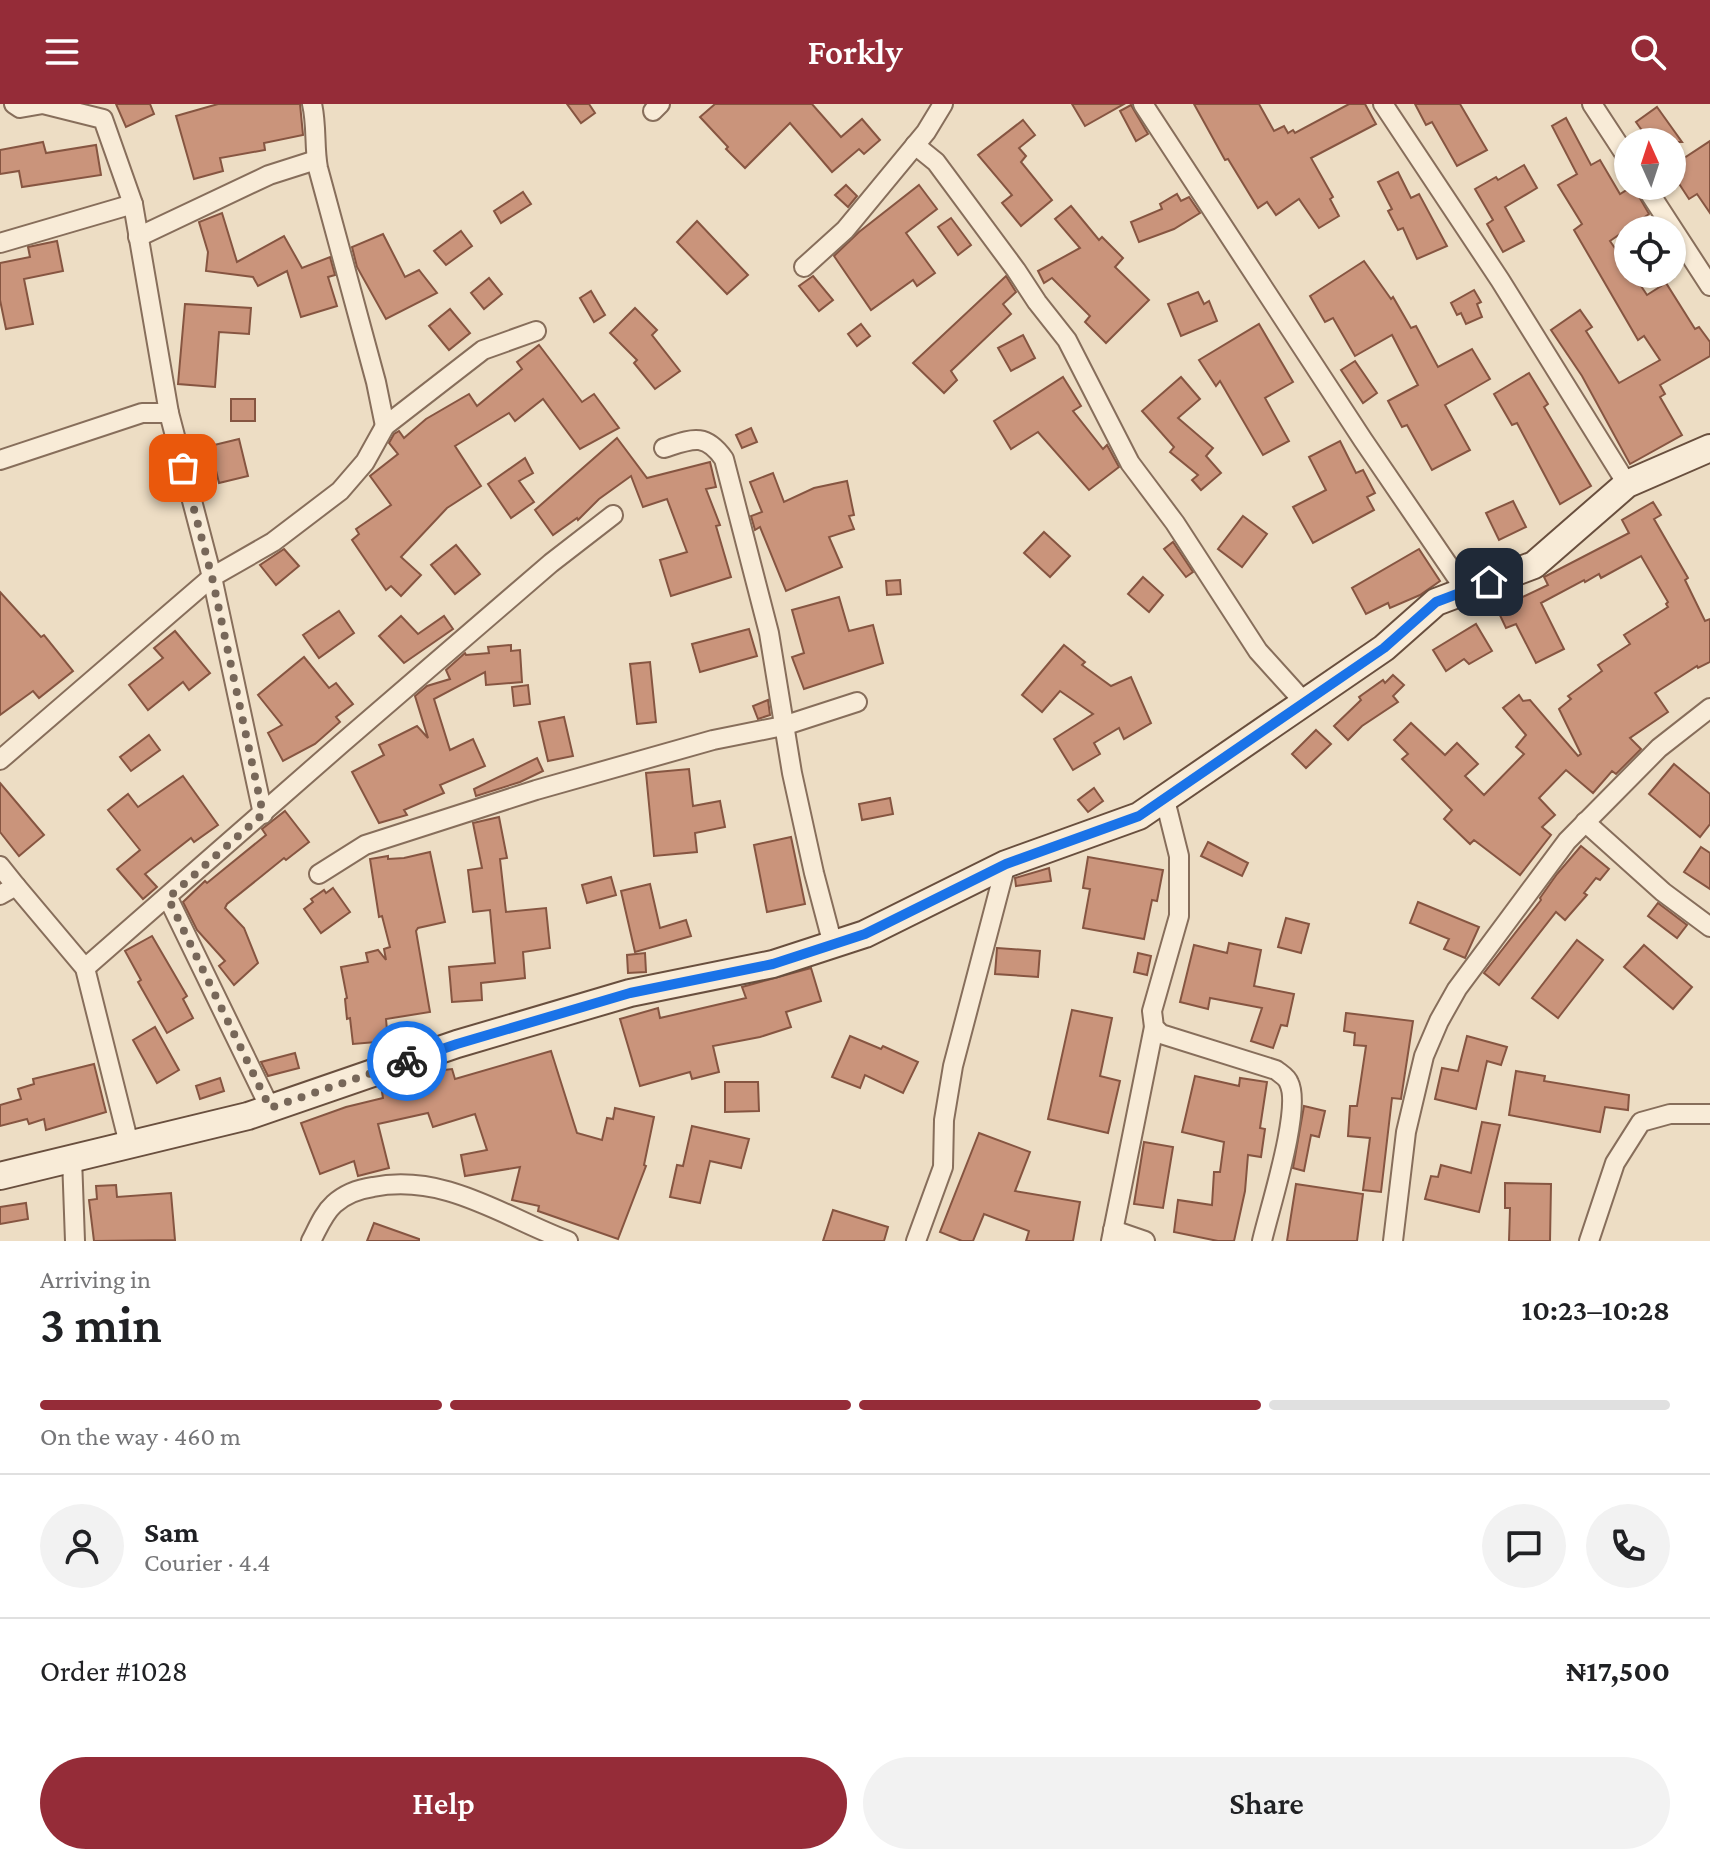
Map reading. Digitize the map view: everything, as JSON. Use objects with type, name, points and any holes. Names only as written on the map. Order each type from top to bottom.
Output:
[{"type":"street","points":[[14,104],[20,108],[44,104],[103,119],[133,204],[169,413],[212,577],[263,814]]},
{"type":"street","points":[[312,104],[316,160],[385,426]]},
{"type":"street","points":[[804,267],[845,230],[915,145],[943,104]]},
{"type":"street","points":[[1143,104],[1466,591]]},
{"type":"street","points":[[1383,104],[1500,280],[1627,484]]},
{"type":"street","points":[[1592,104],[1614,138]]},
{"type":"street","points":[[915,145],[936,162],[1067,340],[1130,463],[1175,523],[1258,651],[1305,703]]},
{"type":"street","points":[[138,237],[269,175],[316,160]]},
{"type":"street","points":[[1654,200],[1710,286]]},
{"type":"street","points":[[0,243],[133,204]]},
{"type":"street","points":[[0,760],[212,577],[273,542],[340,491],[365,462],[385,426],[483,350],[536,331]]},
{"type":"street","points":[[0,460],[142,413],[169,413]]},
{"type":"street","points":[[664,448],[700,439],[714,445],[724,459],[769,633],[783,726],[814,873],[833,945]]},
{"type":"street","points":[[0,1176],[270,1108],[457,1044],[630,993],[773,964],[865,934],[1006,864],[1139,816],[1384,648],[1436,602],[1534,565],[1627,484],[1710,448]]},
{"type":"street","points":[[85,968],[551,563],[613,515]]},
{"type":"street","points":[[319,874],[365,845],[536,790],[687,747],[783,726],[857,702]]},
{"type":"street","points":[[1393,1241],[1406,1132],[1424,1056],[1457,989],[1567,841],[1659,748],[1710,708]]},
{"type":"street","points":[[1145,1241],[1112,1235],[1154,1027],[1152,1011],[1179,916],[1179,856],[1165,800]]},
{"type":"street","points":[[1585,822],[1663,892],[1710,927]]},
{"type":"street","points":[[916,1241],[943,1167],[944,1120],[953,1066],[1006,864]]},
{"type":"street","points":[[0,866],[8,890],[85,968],[129,1144]]},
{"type":"street","points":[[168,898],[270,1108]]},
{"type":"street","points":[[1154,1027],[1161,1034],[1276,1070],[1290,1083],[1291,1120],[1262,1241]]},
{"type":"street","points":[[1589,1241],[1615,1163],[1641,1122],[1670,1114],[1710,1114]]},
{"type":"street","points":[[72,1158],[75,1241]]},
{"type":"street","points":[[311,1241],[323,1217],[334,1204],[361,1189],[397,1183],[422,1185],[470,1198],[562,1240]]},
{"type":"building","points":[[116,104],[150,104],[154,114],[126,127]]},
{"type":"building","points":[[218,104],[300,104],[303,135],[264,143],[265,150],[220,158],[223,171],[194,179],[176,116]]},
{"type":"building","points":[[567,104],[589,104],[595,113],[581,123]]},
{"type":"building","points":[[715,104],[812,104],[841,137],[862,119],[880,140],[864,154],[859,149],[832,172],[790,123],[745,168],[700,117]]},
{"type":"building","points":[[1072,104],[1124,104],[1085,126]]},
{"type":"building","points":[[1194,104],[1259,104],[1274,131],[1284,126],[1288,133],[1293,130],[1295,133],[1349,104],[1365,104],[1376,124],[1311,158],[1333,197],[1330,199],[1339,216],[1319,228],[1299,199],[1276,215],[1267,202],[1258,208],[1228,159],[1225,160]]},
{"type":"building","points":[[1415,104],[1460,104],[1487,150],[1457,166],[1432,122],[1426,125]]},
{"type":"building","points":[[1131,105],[1148,134],[1136,141],[1120,111]]},
{"type":"building","points":[[1657,107],[1672,128],[1640,128],[1636,122]]},
{"type":"building","points":[[1566,118],[1591,165],[1600,160],[1614,184],[1614,200],[1641,200],[1649,214],[1614,216],[1614,238],[1610,241],[1614,247],[1614,288],[1642,288],[1647,295],[1658,288],[1669,288],[1695,329],[1699,327],[1710,342],[1710,356],[1660,385],[1665,394],[1660,397],[1682,435],[1630,464],[1582,376],[1551,330],[1580,310],[1592,327],[1586,331],[1619,383],[1660,360],[1644,336],[1638,340],[1574,230],[1582,224],[1558,185],[1577,174],[1552,126]]},
{"type":"building","points":[[1023,120],[1035,135],[1019,148],[1026,156],[1021,162],[1052,200],[1021,226],[1002,203],[1012,195],[978,155]]},
{"type":"building","points":[[1710,141],[1710,213],[1697,194],[1689,199],[1686,194],[1686,157]]},
{"type":"building","points":[[43,142],[46,153],[96,145],[101,175],[22,187],[19,171],[0,174],[0,150]]},
{"type":"building","points":[[1524,165],[1537,188],[1505,207],[1524,241],[1503,252],[1487,224],[1493,220],[1475,189]]},
{"type":"building","points":[[1398,172],[1411,198],[1419,194],[1447,246],[1417,259],[1403,228],[1398,230],[1388,211],[1392,209],[1378,182]]},
{"type":"building","points":[[846,185],[857,196],[848,207],[835,195]]},
{"type":"building","points":[[919,185],[937,209],[906,233],[935,273],[917,286],[913,280],[871,310],[834,256]]},
{"type":"building","points":[[523,192],[531,204],[501,223],[494,211]]},
{"type":"building","points":[[1177,194],[1181,201],[1189,197],[1200,213],[1174,229],[1139,242],[1131,222],[1162,209],[1160,204]]},
{"type":"building","points":[[1071,206],[1099,240],[1102,237],[1123,258],[1115,267],[1149,300],[1106,343],[1085,322],[1090,316],[1052,278],[1044,283],[1038,271],[1080,248],[1055,219]]},
{"type":"building","points":[[222,213],[237,262],[284,236],[302,268],[330,257],[335,275],[328,277],[337,306],[301,317],[287,271],[258,286],[253,277],[206,271],[208,252],[199,222]]},
{"type":"building","points":[[951,218],[971,245],[958,255],[938,227]]},
{"type":"building","points":[[697,221],[748,275],[727,294],[677,242]]},
{"type":"building","points":[[461,231],[472,246],[446,265],[434,251]]},
{"type":"building","points":[[383,234],[405,277],[419,270],[437,293],[386,319],[357,267],[352,247]]},
{"type":"building","points":[[57,241],[63,271],[24,279],[33,324],[6,329],[0,300],[0,263],[30,257],[28,247]]},
{"type":"building","points":[[1364,261],[1391,299],[1393,297],[1411,328],[1416,326],[1438,367],[1472,349],[1490,379],[1445,405],[1470,450],[1432,470],[1407,425],[1402,427],[1388,401],[1418,385],[1392,335],[1355,356],[1333,318],[1325,322],[1310,296]]},
{"type":"building","points":[[813,276],[833,300],[819,311],[799,286]]},
{"type":"building","points":[[1006,276],[1016,292],[1003,304],[1011,314],[951,371],[957,380],[944,393],[913,363]]},
{"type":"building","points":[[489,278],[502,294],[484,309],[471,293]]},
{"type":"building","points":[[1474,290],[1481,302],[1477,304],[1482,317],[1466,324],[1451,303]]},
{"type":"building","points":[[591,291],[605,315],[594,322],[580,298]]},
{"type":"building","points":[[1198,292],[1204,304],[1209,301],[1217,321],[1181,336],[1168,304]]},
{"type":"building","points":[[185,304],[251,308],[249,334],[219,332],[215,387],[178,384]]},
{"type":"building","points":[[635,308],[657,330],[652,335],[680,371],[655,389],[634,363],[637,360],[610,333]]},
{"type":"building","points":[[450,309],[470,333],[449,350],[429,326]]},
{"type":"building","points":[[861,324],[870,336],[857,346],[848,334]]},
{"type":"building","points":[[1259,324],[1293,382],[1265,398],[1289,441],[1263,455],[1220,381],[1216,386],[1199,360]]},
{"type":"building","points":[[1023,335],[1035,358],[1011,371],[998,348]]},
{"type":"building","points":[[539,345],[582,402],[594,394],[619,428],[580,449],[543,399],[515,421],[509,413],[455,446],[481,486],[447,508],[401,557],[421,575],[401,596],[391,586],[386,590],[352,540],[359,534],[356,529],[391,505],[370,476],[398,454],[389,443],[394,434],[399,431],[404,438],[426,419],[469,394],[477,406],[522,369],[517,362]]},
{"type":"building","points":[[1355,361],[1377,393],[1363,403],[1341,370]]},
{"type":"building","points":[[1529,373],[1548,404],[1544,407],[1591,486],[1560,504],[1517,423],[1512,425],[1494,394]]},
{"type":"building","points":[[1063,377],[1081,406],[1073,411],[1103,449],[1107,445],[1119,467],[1089,490],[1038,432],[1011,449],[994,421]]},
{"type":"building","points":[[1181,377],[1200,399],[1178,418],[1213,448],[1206,456],[1221,473],[1201,490],[1192,480],[1198,475],[1170,452],[1174,447],[1142,411]]},
{"type":"building","points":[[231,399],[255,399],[255,421],[231,421]]},
{"type":"building","points":[[751,428],[757,442],[742,448],[736,435]]},
{"type":"building","points":[[617,438],[647,478],[710,462],[716,487],[706,489],[720,525],[716,526],[731,577],[671,596],[660,560],[687,552],[667,499],[643,507],[631,476],[599,499],[578,520],[553,535],[535,510]]},
{"type":"building","points":[[239,439],[248,476],[219,483],[210,446]]},
{"type":"building","points":[[1340,441],[1356,473],[1363,470],[1375,493],[1367,497],[1374,510],[1313,543],[1293,507],[1326,490],[1309,457]]},
{"type":"building","points":[[525,458],[533,473],[519,481],[534,502],[511,518],[488,484]]},
{"type":"building","points":[[773,473],[784,502],[814,488],[847,481],[854,515],[849,516],[854,529],[829,537],[842,567],[786,591],[760,527],[755,530],[751,516],[762,512],[750,482]]},
{"type":"building","points":[[1513,501],[1526,527],[1499,540],[1486,513]]},
{"type":"building","points":[[1653,502],[1661,515],[1654,519],[1688,578],[1685,580],[1705,621],[1710,619],[1710,662],[1697,666],[1655,693],[1668,712],[1630,738],[1641,749],[1616,774],[1612,771],[1593,793],[1566,770],[1539,798],[1555,815],[1542,827],[1551,835],[1520,875],[1474,840],[1470,844],[1444,819],[1452,810],[1402,759],[1408,754],[1394,740],[1411,723],[1445,755],[1457,743],[1478,764],[1465,776],[1484,795],[1524,754],[1516,747],[1526,735],[1503,708],[1519,695],[1523,701],[1530,700],[1578,756],[1581,754],[1559,709],[1571,699],[1568,696],[1602,671],[1598,665],[1630,644],[1624,635],[1668,607],[1668,602],[1641,556],[1601,578],[1599,574],[1584,580],[1541,603],[1564,649],[1536,663],[1516,624],[1506,628],[1497,609],[1548,585],[1544,577],[1629,533],[1622,520]]},
{"type":"building","points":[[1243,516],[1267,534],[1242,567],[1218,549]]},
{"type":"building","points":[[1044,532],[1070,556],[1050,577],[1024,553]]},
{"type":"building","points":[[1173,542],[1193,572],[1186,577],[1164,549]]},
{"type":"building","points":[[456,545],[480,574],[455,594],[431,565]]},
{"type":"building","points":[[284,549],[299,566],[276,585],[260,565]]},
{"type":"building","points":[[1419,549],[1440,581],[1420,595],[1390,608],[1388,603],[1366,614],[1352,588]]},
{"type":"building","points":[[1143,577],[1163,595],[1149,612],[1128,594]]},
{"type":"building","points":[[900,580],[901,594],[887,595],[886,581]]},
{"type":"building","points":[[0,592],[41,637],[44,635],[73,671],[39,698],[33,691],[0,715]]},
{"type":"building","points":[[839,597],[849,631],[873,625],[883,663],[804,689],[792,657],[804,653],[792,610]]},
{"type":"building","points":[[339,611],[354,633],[319,658],[303,635]]},
{"type":"building","points":[[401,616],[418,634],[444,616],[453,629],[404,663],[379,636]]},
{"type":"building","points":[[1476,624],[1492,651],[1469,664],[1464,659],[1446,671],[1433,650]]},
{"type":"building","points":[[749,629],[757,656],[700,672],[692,644]]},
{"type":"building","points":[[175,631],[210,673],[189,690],[183,682],[148,710],[129,685],[163,658],[154,648]]},
{"type":"building","points":[[511,645],[511,651],[520,650],[522,682],[486,685],[485,672],[434,699],[450,750],[473,739],[485,766],[440,785],[444,793],[404,810],[407,815],[379,823],[352,772],[384,755],[379,745],[417,726],[428,738],[415,696],[427,686],[450,679],[446,670],[465,653],[489,653],[488,647]]},
{"type":"building","points":[[1064,645],[1085,662],[1082,665],[1111,686],[1131,677],[1151,723],[1124,739],[1119,728],[1094,743],[1100,754],[1073,770],[1054,739],[1093,714],[1060,691],[1042,712],[1022,695]]},
{"type":"building","points":[[304,657],[329,688],[336,683],[353,704],[336,717],[340,722],[315,744],[283,761],[268,733],[282,725],[258,695]]},
{"type":"building","points":[[650,662],[656,722],[637,724],[630,664]]},
{"type":"building","points":[[1393,675],[1404,685],[1393,696],[1398,702],[1362,726],[1348,740],[1334,726],[1361,700],[1359,697]]},
{"type":"building","points":[[528,685],[530,704],[514,706],[512,687]]},
{"type":"building","points":[[768,700],[770,715],[758,719],[753,706]]},
{"type":"building","points":[[564,717],[573,756],[548,761],[539,722]]},
{"type":"building","points":[[1316,730],[1331,744],[1306,768],[1292,754]]},
{"type":"building","points":[[149,735],[160,750],[131,771],[120,757]]},
{"type":"building","points":[[537,758],[543,771],[476,796],[474,789]]},
{"type":"building","points":[[1674,764],[1710,794],[1710,824],[1700,837],[1649,794]]},
{"type":"building","points":[[689,769],[693,806],[720,801],[725,827],[695,833],[697,852],[654,856],[646,773]]},
{"type":"building","points":[[183,776],[218,825],[194,842],[191,838],[145,874],[157,887],[143,899],[117,869],[140,850],[108,810],[128,794],[138,807]]},
{"type":"building","points":[[0,783],[44,835],[19,856],[0,832]]},
{"type":"building","points":[[1094,788],[1103,801],[1088,812],[1078,800]]},
{"type":"building","points":[[890,798],[893,814],[862,820],[859,804]]},
{"type":"building","points":[[285,811],[309,842],[227,904],[225,908],[244,928],[258,963],[234,985],[219,966],[225,961],[197,930],[183,902],[205,881],[207,883],[266,835],[262,829]]},
{"type":"building","points":[[499,817],[507,858],[500,859],[506,912],[546,908],[550,948],[523,952],[525,978],[481,983],[482,1000],[452,1002],[449,967],[495,963],[490,910],[473,912],[468,870],[482,868],[473,823]]},
{"type":"building","points":[[791,837],[805,904],[767,912],[754,845]]},
{"type":"building","points":[[1208,842],[1248,863],[1242,876],[1201,856]]},
{"type":"building","points":[[1581,846],[1609,869],[1600,880],[1596,878],[1584,893],[1587,895],[1565,920],[1556,912],[1499,985],[1484,973]]},
{"type":"building","points":[[1701,847],[1710,853],[1710,889],[1684,872]]},
{"type":"building","points":[[430,852],[445,922],[416,931],[430,1012],[386,1019],[388,1041],[353,1044],[341,967],[368,962],[366,953],[378,950],[386,960],[384,949],[390,947],[382,916],[379,917],[370,859],[388,856],[388,859],[404,858]]},
{"type":"building","points":[[1088,857],[1163,870],[1157,901],[1152,900],[1144,939],[1083,928],[1090,889],[1083,888]]},
{"type":"building","points":[[1049,868],[1051,881],[1016,886],[1015,878]]},
{"type":"building","points":[[611,877],[616,895],[587,903],[582,885]]},
{"type":"building","points":[[650,884],[660,928],[686,920],[691,936],[635,952],[621,891]]},
{"type":"building","points":[[333,888],[350,912],[321,933],[304,909],[313,902],[311,899]]},
{"type":"building","points":[[1418,902],[1479,927],[1465,958],[1444,949],[1449,939],[1410,923]]},
{"type":"building","points":[[1658,903],[1687,925],[1677,938],[1648,916]]},
{"type":"building","points":[[1286,918],[1309,924],[1301,953],[1278,947]]},
{"type":"building","points":[[152,936],[187,996],[183,999],[193,1018],[167,1033],[138,982],[141,980],[125,951]]},
{"type":"building","points":[[1577,940],[1603,960],[1558,1018],[1532,998]]},
{"type":"building","points":[[1229,943],[1261,950],[1254,986],[1294,994],[1287,1026],[1281,1025],[1273,1048],[1251,1041],[1262,1008],[1210,998],[1208,1009],[1180,1002],[1194,945],[1227,953]]},
{"type":"building","points":[[1644,945],[1692,987],[1673,1009],[1624,967]]},
{"type":"building","points":[[997,948],[1040,951],[1038,977],[995,974]]},
{"type":"building","points":[[645,953],[646,972],[628,973],[627,955]]},
{"type":"building","points":[[1138,953],[1151,956],[1147,975],[1134,972]]},
{"type":"building","points":[[811,968],[821,1001],[786,1012],[791,1027],[713,1046],[719,1072],[692,1079],[690,1072],[640,1086],[620,1019],[658,1008],[660,1018],[746,998],[742,987]]},
{"type":"building","points":[[1072,1010],[1112,1018],[1100,1076],[1120,1081],[1108,1133],[1048,1119]]},
{"type":"building","points":[[1346,1013],[1413,1021],[1401,1099],[1392,1098],[1381,1192],[1363,1190],[1370,1138],[1348,1136],[1350,1106],[1357,1106],[1366,1046],[1354,1045],[1355,1033],[1344,1031]]},
{"type":"building","points":[[155,1027],[179,1070],[157,1083],[133,1040]]},
{"type":"building","points":[[850,1036],[881,1049],[883,1046],[918,1062],[903,1093],[865,1075],[860,1088],[832,1077]]},
{"type":"building","points":[[1467,1036],[1507,1047],[1501,1065],[1487,1061],[1476,1109],[1435,1099],[1442,1068],[1458,1071]]},
{"type":"building","points":[[551,1051],[577,1133],[602,1140],[607,1118],[613,1119],[615,1108],[654,1117],[646,1166],[618,1239],[538,1211],[539,1206],[512,1200],[520,1167],[465,1176],[461,1155],[487,1150],[475,1114],[433,1127],[428,1113],[378,1124],[389,1168],[358,1176],[354,1161],[320,1174],[301,1123],[383,1098],[382,1092],[419,1085],[417,1078],[444,1070],[452,1069],[455,1079]]},
{"type":"building","points":[[295,1053],[299,1068],[268,1076],[261,1062]]},
{"type":"building","points":[[94,1064],[106,1112],[46,1130],[44,1119],[29,1124],[27,1119],[0,1126],[0,1105],[21,1099],[18,1089],[34,1084],[33,1079]]},
{"type":"building","points":[[1516,1071],[1545,1076],[1544,1081],[1629,1095],[1628,1110],[1605,1107],[1600,1132],[1509,1115]]},
{"type":"building","points":[[1195,1076],[1239,1086],[1240,1078],[1267,1082],[1260,1128],[1265,1129],[1261,1157],[1248,1155],[1245,1191],[1234,1241],[1174,1232],[1178,1200],[1212,1205],[1214,1172],[1220,1172],[1224,1142],[1182,1132]]},
{"type":"building","points":[[220,1078],[224,1091],[200,1099],[196,1086]]},
{"type":"building","points":[[725,1082],[758,1082],[759,1111],[725,1112]]},
{"type":"building","points":[[1304,1106],[1325,1111],[1319,1137],[1311,1135],[1304,1171],[1293,1168]]},
{"type":"building","points":[[1482,1122],[1500,1125],[1479,1212],[1425,1199],[1431,1176],[1438,1177],[1441,1165],[1471,1173]]},
{"type":"building","points":[[692,1126],[749,1139],[741,1168],[710,1161],[700,1203],[670,1197],[677,1165],[683,1166]]},
{"type":"building","points":[[979,1133],[1030,1152],[1015,1191],[1080,1202],[1073,1241],[1026,1241],[1029,1231],[984,1214],[973,1241],[962,1241],[940,1232]]},
{"type":"building","points":[[1144,1142],[1173,1147],[1163,1208],[1134,1204]]},
{"type":"building","points":[[1505,1183],[1551,1184],[1550,1241],[1509,1241],[1510,1208],[1505,1208]]},
{"type":"building","points":[[1296,1184],[1363,1194],[1357,1241],[1287,1241]]},
{"type":"building","points":[[116,1185],[117,1197],[171,1193],[175,1240],[94,1241],[89,1200],[97,1199],[96,1186]]},
{"type":"building","points":[[26,1203],[28,1219],[0,1224],[0,1207]]},
{"type":"building","points":[[833,1210],[888,1227],[884,1241],[823,1241]]},
{"type":"building","points":[[374,1223],[419,1239],[419,1241],[367,1241]]},
{"type":"way so far","points":[[183,468],[212,577],[263,814],[168,898],[270,1108],[407,1061]]},
{"type":"route","points":[[407,1061],[630,993],[773,964],[865,934],[1006,864],[1139,816],[1384,648],[1436,602],[1489,582]]}]
